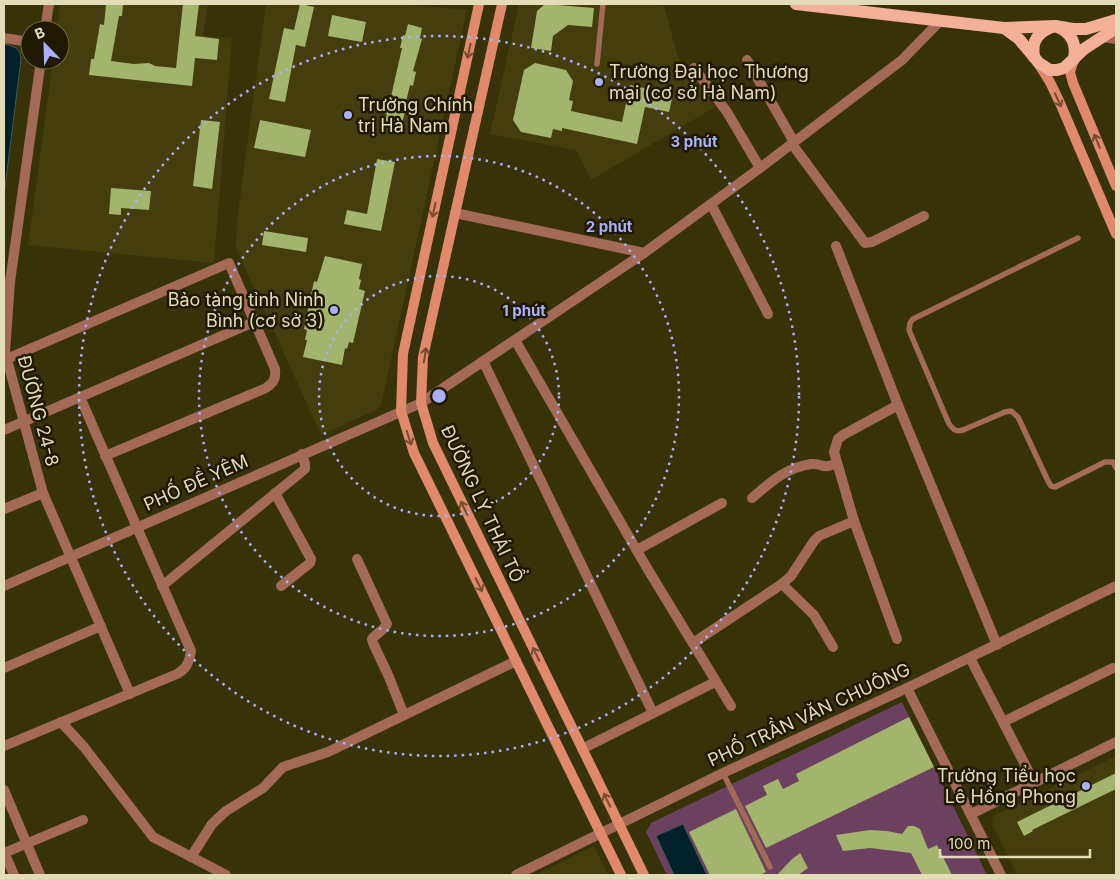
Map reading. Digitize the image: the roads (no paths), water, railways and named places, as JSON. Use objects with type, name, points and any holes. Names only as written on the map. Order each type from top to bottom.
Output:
[{"type":"main road","name":"ĐƯỜNG LÝ THÁI TỔ","points":[[479,4],[403,354],[401,411],[414,453],[621,875]]},
{"type":"main road","name":"ĐƯỜNG LÝ THÁI TỔ","points":[[502,4],[424,357],[421,403],[433,443],[644,875]]},
{"type":"main road","points":[[796,4],[1004,28],[1055,26],[1086,29],[1116,20]]},
{"type":"main road","points":[[1116,28],[1084,49],[1074,59],[1064,68],[1050,70],[1044,67],[1034,58],[1034,44],[1036,37],[1041,32],[1055,26],[1068,32],[1072,38],[1075,44],[1074,59],[1070,72],[1073,83],[1116,186]]},
{"type":"main road","points":[[1004,28],[1019,38],[1050,82],[1116,234]]},
{"type":"street","points":[[47,20],[49,4]]},
{"type":"street","name":"PHỐ ĐỀ YÊM","points":[[4,586],[421,403],[644,253],[760,168],[902,60],[940,20]]},
{"type":"street","points":[[1102,37],[1116,39]]},
{"type":"street","points":[[4,38],[20,40]]},
{"type":"street","points":[[747,60],[793,143],[865,243],[872,242],[924,216]]},
{"type":"street","points":[[694,68],[726,112],[760,168]]},
{"type":"street","name":"ĐƯỜNG 24-8","points":[[39,70],[7,284],[5,360],[43,493],[130,694]]},
{"type":"street","points":[[711,204],[768,314]]},
{"type":"street","points":[[455,213],[644,253]]},
{"type":"street","points":[[836,246],[898,405],[997,645]]},
{"type":"street","points":[[5,360],[229,263],[275,369],[276,377],[274,382],[266,388],[105,456]]},
{"type":"street","points":[[4,430],[254,322]]},
{"type":"street","points":[[515,340],[637,550],[731,706]]},
{"type":"street","points":[[483,361],[653,713]]},
{"type":"street","points":[[4,746],[177,674],[186,668],[190,660],[191,651],[80,397]]},
{"type":"street","points":[[896,639],[854,521],[834,452],[838,439],[843,435],[898,405]]},
{"type":"street","points":[[162,586],[304,469],[305,464],[302,454]]},
{"type":"street","points":[[752,498],[784,472],[811,464],[828,467],[838,463]]},
{"type":"street","points":[[4,510],[43,493]]},
{"type":"street","points":[[275,493],[311,559],[310,564],[281,586]]},
{"type":"street","points":[[637,550],[722,503]]},
{"type":"street","points":[[693,643],[792,576],[819,536],[854,521]]},
{"type":"street","points":[[357,560],[387,624],[372,639],[404,715]]},
{"type":"street","points":[[782,584],[814,615],[833,647]]},
{"type":"street","name":"PHỐ TRẦN VĂN CHUÔNG","points":[[516,875],[723,772],[907,688],[1116,586]]},
{"type":"street","points":[[4,668],[101,626]]},
{"type":"street","points":[[970,658],[1034,782]]},
{"type":"street","points":[[191,857],[212,824],[226,811],[263,788],[283,767],[328,752],[516,660]]},
{"type":"street","points":[[1003,722],[1113,668]]},
{"type":"street","points":[[582,749],[715,682]]},
{"type":"street","points":[[907,688],[1001,875]]},
{"type":"street","points":[[61,722],[84,747],[153,837],[226,875]]},
{"type":"street","points":[[971,814],[1116,742]]},
{"type":"street","points":[[4,790],[40,875]]},
{"type":"street","points":[[14,875],[4,853],[82,820]]},
{"type":"lane","points":[[597,64],[603,4]]},
{"type":"lane","points":[[1078,238],[913,320],[909,330],[953,430],[963,430],[1011,411],[1018,417],[1048,481],[1051,486],[1055,487],[1105,462],[1113,462],[1116,468]]},
{"type":"lane","points":[[723,772],[770,867]]},
{"type":"water","points":[[4,44],[16,48],[19,52],[20,67],[4,196]]},
{"type":"water","points":[[683,824],[707,875],[674,875],[656,836]]},
{"type":"place","name":"Trường Đại học Thương mại (cơ sở Hà Nam)","points":[[599,82]]},
{"type":"place","name":"Trường Chính trị Hà Nam","points":[[348,115]]},
{"type":"place","name":"Bảo tàng tỉnh Ninh Bình (cơ sở 3)","points":[[334,310]]},
{"type":"place","name":"Trường Tiểu học Lê Hồng Phong","points":[[1086,786]]}]
